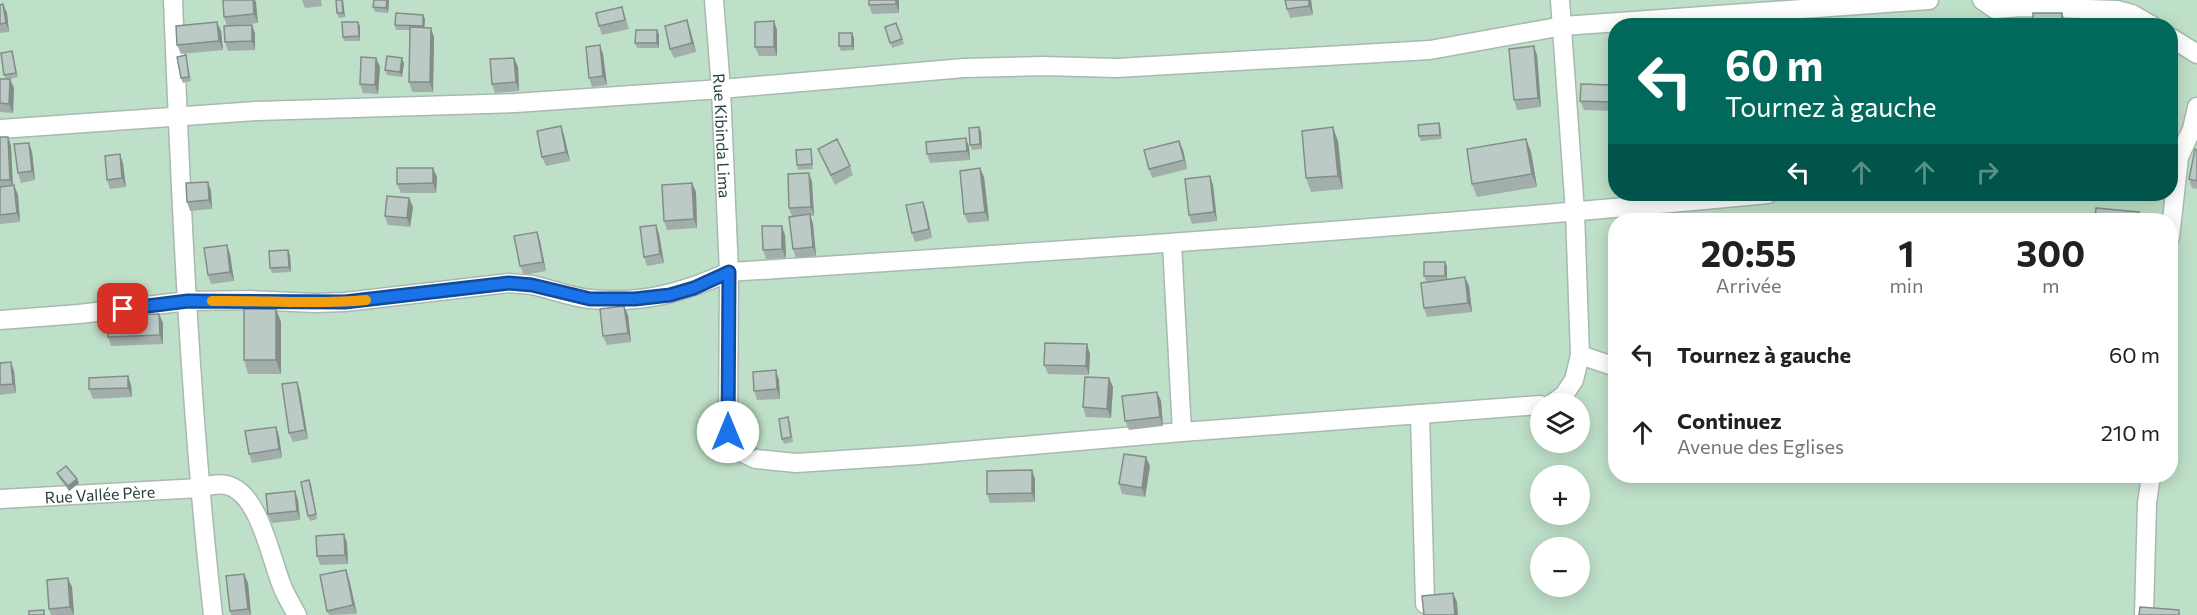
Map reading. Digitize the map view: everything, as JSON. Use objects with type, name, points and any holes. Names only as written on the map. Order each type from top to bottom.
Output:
[{"type":"street","points":[[173,0],[177,117],[200,488],[213,615]]},
{"type":"street","name":"Rue Kibinda Lima","points":[[714,0],[729,272],[728,432],[733,445],[743,453],[756,459],[796,463],[1530,406]]},
{"type":"street","points":[[1560,0],[1575,212],[1580,355],[1574,380],[1565,393]]},
{"type":"street","points":[[1676,18],[1929,0]]},
{"type":"street","points":[[1982,0],[1995,9],[2022,7],[2117,10],[2139,18]]},
{"type":"street","points":[[0,129],[313,108],[515,103],[720,89],[964,68],[1042,66],[1117,68],[1430,50],[1563,26],[1608,23]]},
{"type":"street","points":[[2178,42],[2197,54]]},
{"type":"street","points":[[2178,153],[2192,129],[2197,107]]},
{"type":"street","points":[[0,320],[80,314],[188,301],[345,302],[509,283],[532,285],[590,299],[635,299],[670,295],[694,288],[729,272],[1172,244],[1693,201]]},
{"type":"street","points":[[1172,244],[1182,432]]},
{"type":"street","points":[[1580,355],[1608,365]]},
{"type":"street","points":[[1420,414],[1425,604]]},
{"type":"street","points":[[2144,615],[2147,503],[2150,483]]},
{"type":"street","name":"Rue Vallée Père","points":[[0,499],[200,488],[220,484],[231,486],[242,494],[258,517],[283,587],[297,615]]},
{"type":"green space","points":[[0,0],[2197,0],[2197,615],[0,615]]},
{"type":"building","points":[[223,0],[253,0],[254,14],[224,17]]},
{"type":"building","points":[[336,0],[342,0],[343,13],[337,13]]},
{"type":"building","points":[[374,0],[387,0],[386,8],[373,7]]},
{"type":"building","points":[[869,0],[896,0],[896,4],[869,5]]},
{"type":"building","points":[[1285,0],[1309,0],[1309,6],[1287,9]]},
{"type":"building","points":[[3,4],[6,23],[0,24],[0,5]]},
{"type":"building","points":[[622,7],[625,20],[599,26],[596,13]]},
{"type":"building","points":[[396,13],[423,15],[423,26],[395,25]]},
{"type":"building","points":[[2033,13],[2062,13],[2062,18],[2033,18]]},
{"type":"building","points":[[687,20],[692,43],[670,49],[665,26]]},
{"type":"building","points":[[774,21],[774,47],[755,47],[755,22]]},
{"type":"building","points":[[217,22],[219,41],[177,45],[176,26]]},
{"type":"building","points":[[342,22],[358,22],[359,36],[343,37]]},
{"type":"building","points":[[896,23],[902,39],[890,43],[885,27]]},
{"type":"building","points":[[252,25],[252,41],[225,42],[224,26]]},
{"type":"building","points":[[410,27],[431,28],[430,82],[409,82]]},
{"type":"building","points":[[636,30],[657,30],[657,43],[635,43]]},
{"type":"building","points":[[839,33],[852,33],[852,46],[839,46]]},
{"type":"building","points":[[600,45],[603,76],[589,78],[586,47]]},
{"type":"building","points":[[1534,46],[1538,98],[1514,100],[1509,49]]},
{"type":"building","points":[[12,51],[16,73],[4,75],[1,53]]},
{"type":"building","points":[[186,55],[189,77],[181,78],[177,57]]},
{"type":"building","points":[[387,56],[402,58],[400,72],[385,70]]},
{"type":"building","points":[[361,57],[376,58],[375,85],[360,84]]},
{"type":"building","points":[[514,58],[516,82],[492,84],[490,59]]},
{"type":"building","points":[[0,79],[10,79],[9,104],[0,103]]},
{"type":"building","points":[[1581,84],[1608,85],[1608,102],[1580,101]]},
{"type":"building","points":[[1439,123],[1440,135],[1419,136],[1418,125]]},
{"type":"building","points":[[561,126],[566,152],[542,157],[537,131]]},
{"type":"building","points":[[979,127],[980,144],[970,145],[969,128]]},
{"type":"building","points":[[1333,127],[1338,176],[1306,178],[1302,131]]},
{"type":"building","points":[[0,137],[8,137],[10,180],[0,180]]},
{"type":"building","points":[[966,138],[967,151],[927,154],[926,142]]},
{"type":"building","points":[[837,139],[850,166],[831,175],[818,149]]},
{"type":"building","points":[[1526,139],[1532,174],[1472,184],[1467,149]]},
{"type":"building","points":[[1179,141],[1184,160],[1149,169],[1144,150]]},
{"type":"building","points":[[29,143],[32,171],[18,173],[14,144]]},
{"type":"building","points":[[811,149],[812,164],[797,165],[796,150]]},
{"type":"building","points":[[2195,149],[2197,150],[2197,181],[2189,179]]},
{"type":"building","points":[[120,154],[122,178],[107,180],[105,156]]},
{"type":"building","points":[[397,168],[433,168],[433,183],[397,184]]},
{"type":"building","points":[[980,168],[985,212],[964,214],[960,171]]},
{"type":"building","points":[[809,173],[811,207],[789,208],[788,174]]},
{"type":"building","points":[[1210,176],[1214,212],[1189,215],[1185,179]]},
{"type":"building","points":[[208,182],[209,200],[187,202],[186,183]]},
{"type":"building","points":[[692,183],[694,219],[664,221],[662,185]]},
{"type":"building","points":[[14,185],[17,213],[0,215],[0,187]]},
{"type":"building","points":[[387,196],[409,198],[407,218],[385,216]]},
{"type":"building","points":[[923,202],[929,229],[912,233],[906,205]]},
{"type":"building","points":[[2096,208],[2139,212],[2139,213],[2096,213]]},
{"type":"building","points":[[810,214],[813,247],[793,249],[789,217]]},
{"type":"building","points":[[656,225],[660,254],[644,257],[640,227]]},
{"type":"building","points":[[762,226],[782,226],[782,249],[763,250]]},
{"type":"building","points":[[537,232],[543,262],[520,266],[514,236]]},
{"type":"building","points":[[227,245],[230,272],[208,275],[204,248]]},
{"type":"building","points":[[288,250],[289,267],[270,268],[269,251]]},
{"type":"building","points":[[1424,262],[1445,262],[1445,276],[1424,276]]},
{"type":"building","points":[[1465,277],[1468,303],[1424,308],[1421,283]]},
{"type":"building","points":[[624,306],[628,333],[603,336],[600,309]]},
{"type":"building","points":[[244,309],[276,309],[276,360],[244,360]]},
{"type":"building","points":[[159,314],[160,335],[108,337],[108,315]]},
{"type":"building","points":[[1045,343],[1087,344],[1086,366],[1044,365]]},
{"type":"building","points":[[11,362],[13,384],[0,385],[0,363]]},
{"type":"building","points":[[776,370],[777,389],[754,391],[753,372]]},
{"type":"building","points":[[128,376],[128,388],[89,389],[89,378]]},
{"type":"building","points":[[1085,377],[1109,378],[1107,409],[1083,407]]},
{"type":"building","points":[[297,382],[305,430],[289,433],[282,384]]},
{"type":"building","points":[[1157,392],[1160,417],[1125,421],[1122,396]]},
{"type":"building","points":[[788,417],[791,437],[782,439],[779,419]]},
{"type":"building","points":[[276,427],[279,449],[249,454],[245,431]]},
{"type":"building","points":[[753,435],[755,445],[734,450],[731,440]]},
{"type":"building","points":[[1124,454],[1146,457],[1142,488],[1119,484]]},
{"type":"building","points":[[66,466],[77,479],[68,486],[57,473]]},
{"type":"building","points":[[1032,470],[1032,493],[987,494],[987,471]]},
{"type":"building","points":[[309,480],[316,514],[308,516],[301,482]]},
{"type":"building","points":[[295,491],[297,511],[268,514],[266,494]]},
{"type":"building","points":[[344,534],[345,555],[317,556],[316,536]]},
{"type":"building","points":[[346,570],[353,605],[327,611],[320,575]]},
{"type":"building","points":[[244,574],[248,609],[230,611],[226,576]]},
{"type":"building","points":[[68,578],[70,607],[49,609],[47,580]]},
{"type":"building","points":[[1453,593],[1455,615],[1424,615],[1422,596]]},
{"type":"building","points":[[2140,607],[2179,610],[2179,615],[2139,615]]},
{"type":"building","points":[[44,610],[44,615],[29,615],[29,611]]},
{"type":"slow traffic","points":[[212,301],[279,300],[315,303],[366,300]]},
{"type":"route","points":[[123,309],[188,301],[345,302],[509,283],[532,285],[590,299],[635,299],[670,295],[694,288],[729,272],[728,432]]}]
